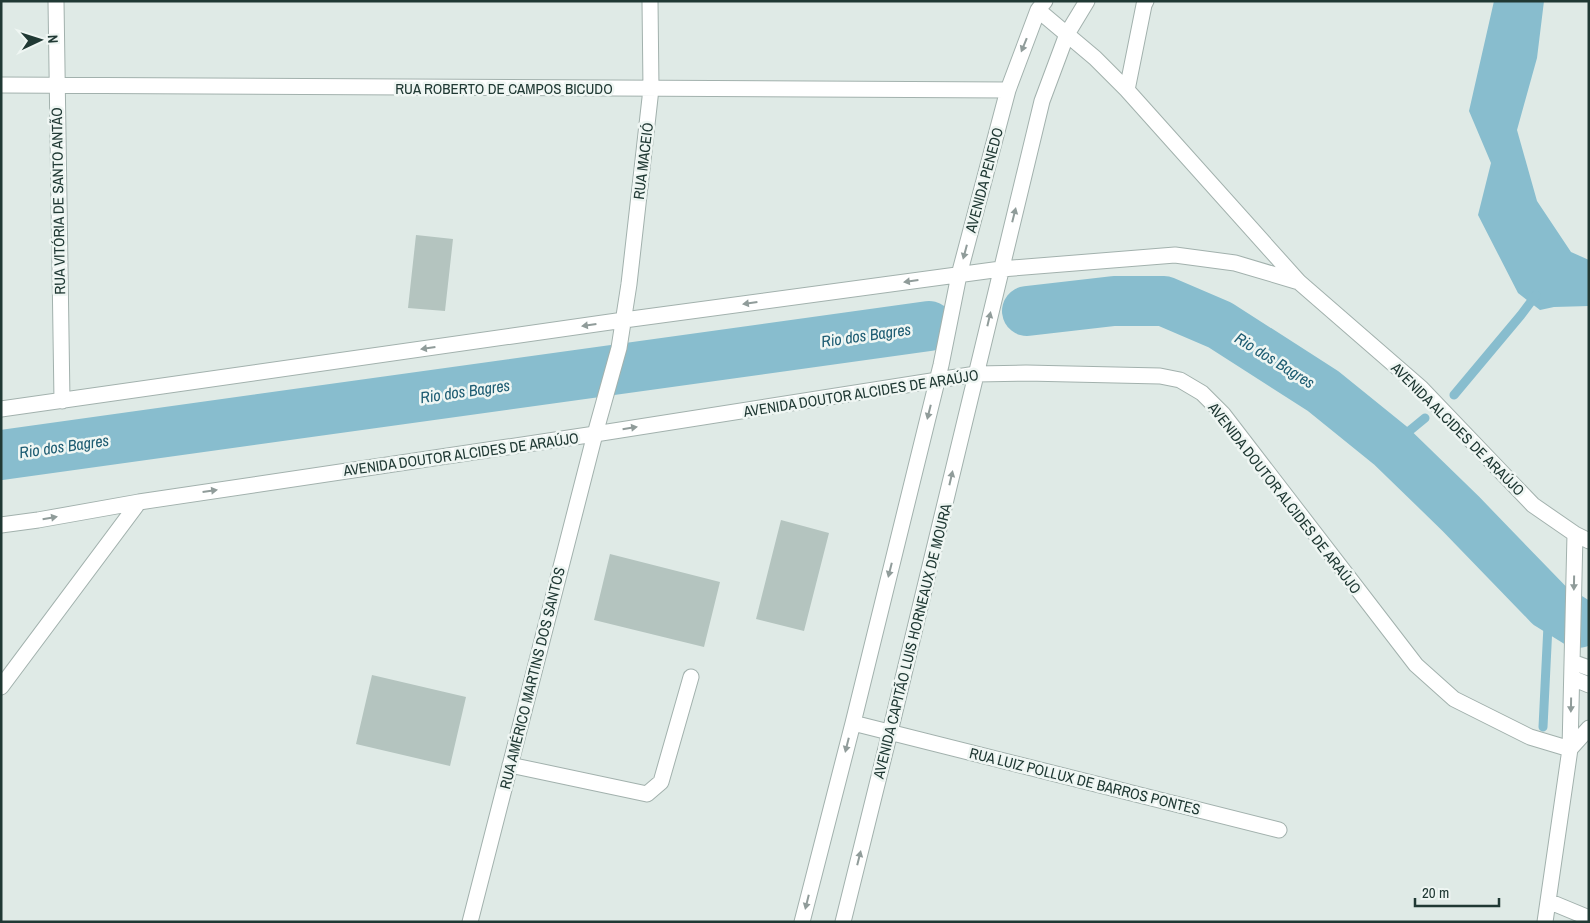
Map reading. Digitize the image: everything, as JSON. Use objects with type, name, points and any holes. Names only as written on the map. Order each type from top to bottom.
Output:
[{"type":"street","name":"RUA VITÓRIA DE SANTO ANTÃO","points":[[56,1],[62,401]]},
{"type":"street","name":"RUA MACEIÓ","points":[[619,348],[624,320],[651,89],[650,1]]},
{"type":"street","points":[[978,367],[1042,101],[1068,34],[1087,1]]},
{"type":"street","points":[[1127,90],[1146,1]]},
{"type":"street","name":"AVENIDA ALCIDES DE ARAÚJO","points":[[1041,6],[1127,90],[1299,282],[1421,388],[1534,505],[1575,534],[1589,541]]},
{"type":"street","name":"AVENIDA PENEDO","points":[[939,372],[958,280],[1008,90],[1041,6]]},
{"type":"street","name":"RUA ROBERTO DE CAMPOS BICUDO","points":[[1,85],[1008,90]]},
{"type":"street","points":[[1,410],[624,320],[999,274],[1175,255],[1235,263],[1299,282]]},
{"type":"street","name":"RUA AMÉRICO MARTINS DOS SANTOS","points":[[470,922],[595,434],[619,348]]},
{"type":"street","name":"AVENIDA DOUTOR ALCIDES DE ARAÚJO","points":[[1,525],[139,502],[595,434],[939,372],[978,367],[1026,373],[1160,376],[1180,380],[1202,393],[1223,414],[1416,665],[1454,699],[1530,737],[1570,749]]},
{"type":"street","name":"AVENIDA CAPITÃO LUIS HORNEAUX DE MOURA","points":[[843,922],[978,367]]},
{"type":"street","points":[[802,922],[939,372]]},
{"type":"street","points":[[1,687],[139,502]]},
{"type":"street","points":[[1545,922],[1570,749],[1575,534]]},
{"type":"street","points":[[1572,662],[1589,668]]},
{"type":"street","points":[[510,764],[648,794],[662,782],[691,677]]},
{"type":"street","points":[[1572,678],[1589,685]]},
{"type":"street","name":"RUA LUIZ POLLUX DE BARROS PONTES","points":[[853,723],[1279,830]]},
{"type":"street","points":[[1570,749],[1589,728]]},
{"type":"street","points":[[1548,901],[1589,918]]},
{"type":"water","points":[[1494,1],[1544,1],[1537,58],[1517,130],[1537,201],[1571,252],[1589,260],[1589,306],[1554,307],[1540,310],[1518,293],[1478,215],[1491,163],[1469,111]]},
{"type":"building","points":[[416,235],[453,239],[445,311],[408,308]]},
{"type":"building","points":[[781,520],[829,533],[804,631],[756,619]]},
{"type":"building","points":[[610,554],[720,582],[704,647],[594,620]]},
{"type":"building","points":[[372,675],[466,697],[450,766],[356,744]]},
{"type":"waterway","name":"Rio dos Bagres","points":[[1454,395],[1536,295]]},
{"type":"waterway","name":"Rio dos Bagres","points":[[1027,311],[1114,301],[1164,301],[1220,325],[1323,391],[1391,446],[1461,514],[1549,605],[1578,623]]},
{"type":"waterway","name":"Rio dos Bagres","points":[[1,455],[929,326]]},
{"type":"waterway","name":"Rio dos Bagres","points":[[1391,446],[1425,418]]},
{"type":"waterway","points":[[1543,727],[1549,605]]}]
